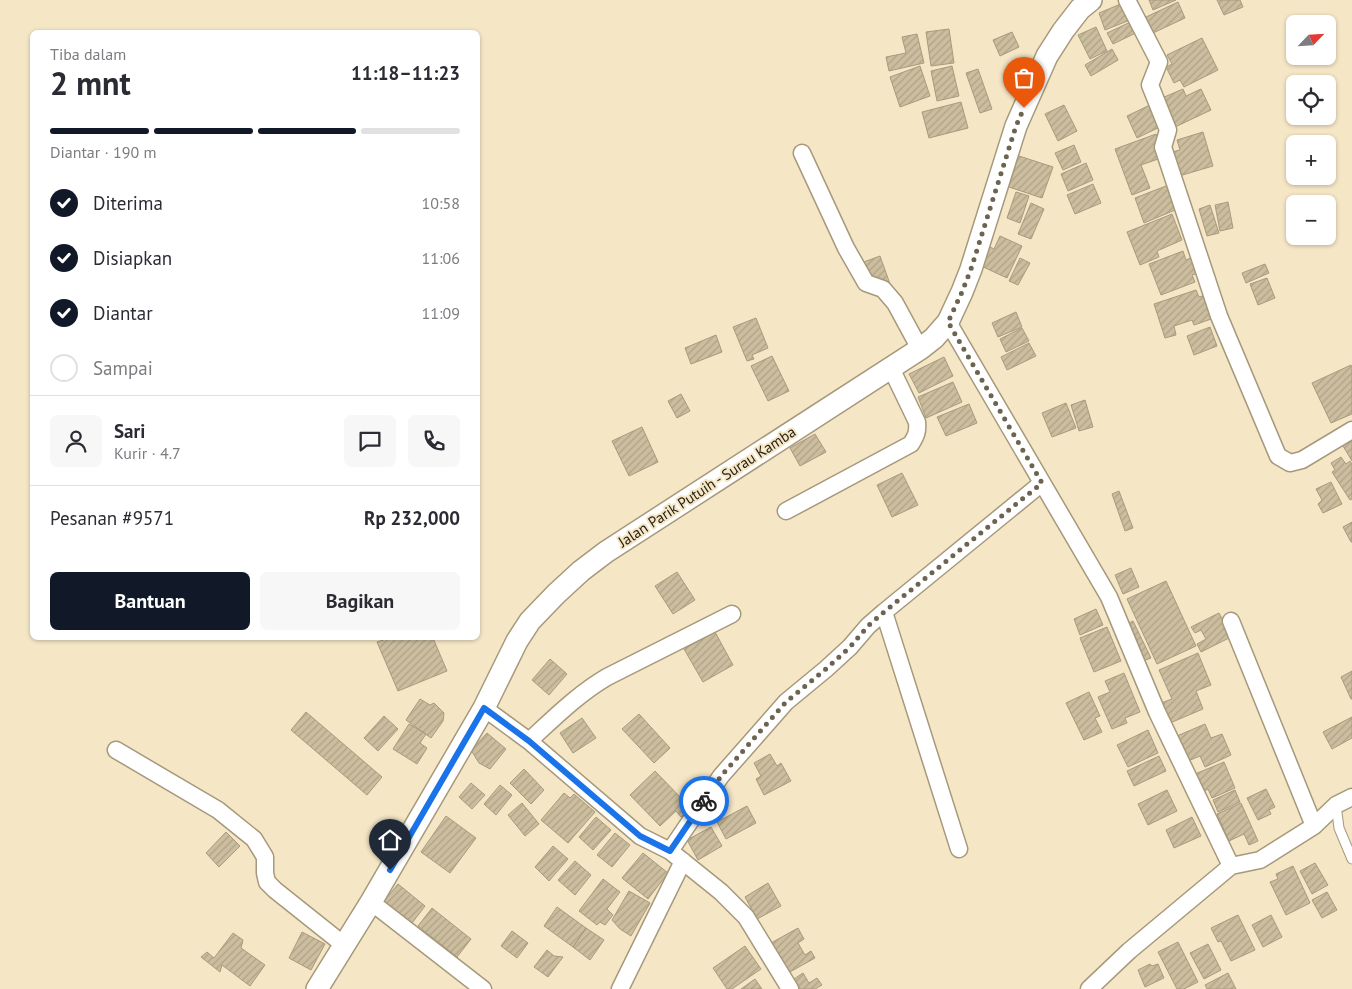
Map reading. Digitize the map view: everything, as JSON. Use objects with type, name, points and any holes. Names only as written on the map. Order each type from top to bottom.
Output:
[{"type":"street","name":"Jalan Parik Putuih - Surau Kamba","points":[[317,989],[371,902],[484,708],[517,642],[530,621],[581,571],[606,552],[920,349],[934,338],[948,322],[971,269],[1016,126],[1051,50],[1080,9],[1091,0]]},
{"type":"street","points":[[1128,0],[1159,62],[1150,86],[1168,130],[1163,147],[1219,316],[1278,456],[1290,463],[1302,460],[1352,430]]},
{"type":"street","points":[[802,153],[846,248],[866,284],[883,289],[895,303],[920,349]]},
{"type":"street","points":[[948,322],[1109,598],[1157,712],[1231,866]]},
{"type":"street","points":[[786,511],[911,444],[918,430],[917,422],[891,368]]},
{"type":"street","points":[[620,989],[676,856],[721,776],[786,702],[850,647],[868,626],[1042,483]]},
{"type":"street","points":[[884,612],[959,849]]},
{"type":"street","points":[[529,741],[578,696],[592,686],[732,614]]},
{"type":"street","points":[[1231,621],[1314,826]]},
{"type":"street","points":[[484,708],[529,741],[640,836],[676,856],[721,892],[746,917],[790,989]]},
{"type":"street","points":[[116,750],[218,810],[254,839],[264,857],[267,882],[344,945]]},
{"type":"street","points":[[1089,989],[1129,951],[1231,866],[1260,860],[1314,826],[1336,805],[1352,797]]},
{"type":"street","points":[[371,902],[483,989]]},
{"type":"lane","points":[[1336,805],[1339,828],[1352,859]]},
{"type":"building","points":[[1149,0],[1176,0],[1153,10]]},
{"type":"building","points":[[1217,0],[1240,0],[1243,7],[1224,15]]},
{"type":"building","points":[[1178,2],[1185,18],[1153,33],[1146,17]]},
{"type":"building","points":[[1123,3],[1130,20],[1105,30],[1099,13]]},
{"type":"building","points":[[1137,19],[1142,30],[1113,44],[1107,33]]},
{"type":"building","points":[[1096,27],[1107,51],[1090,59],[1078,35]]},
{"type":"building","points":[[949,29],[954,63],[931,66],[926,32]]},
{"type":"building","points":[[1012,32],[1019,47],[1000,56],[993,40]]},
{"type":"building","points":[[917,34],[924,63],[889,71],[886,57],[906,53],[902,37]]},
{"type":"building","points":[[1202,38],[1218,70],[1184,87],[1180,80],[1174,83],[1166,67],[1172,64],[1167,55]]},
{"type":"building","points":[[1112,49],[1118,60],[1091,76],[1085,65]]},
{"type":"building","points":[[920,66],[930,96],[900,107],[890,77]]},
{"type":"building","points":[[952,66],[959,96],[937,101],[931,71]]},
{"type":"building","points":[[978,69],[992,109],[980,113],[966,73]]},
{"type":"building","points":[[1183,89],[1186,96],[1201,89],[1211,110],[1175,127],[1162,98]]},
{"type":"building","points":[[961,102],[968,128],[929,138],[922,112]]},
{"type":"building","points":[[1152,104],[1162,126],[1137,138],[1127,116]]},
{"type":"building","points":[[1064,105],[1077,131],[1058,141],[1045,114]]},
{"type":"building","points":[[1203,132],[1213,166],[1179,176],[1172,152],[1180,150],[1177,140]]},
{"type":"building","points":[[1156,134],[1164,157],[1141,165],[1150,188],[1132,195],[1115,149]]},
{"type":"building","points":[[1074,145],[1081,162],[1063,170],[1055,153]]},
{"type":"building","points":[[1016,155],[1053,167],[1042,198],[1006,186]]},
{"type":"building","points":[[1086,163],[1093,180],[1068,191],[1061,174]]},
{"type":"building","points":[[1093,184],[1101,203],[1075,214],[1067,195]]},
{"type":"building","points":[[1171,184],[1180,208],[1144,223],[1135,198]]},
{"type":"building","points":[[1016,192],[1029,196],[1020,223],[1007,218]]},
{"type":"building","points":[[1228,202],[1233,228],[1220,231],[1215,205]]},
{"type":"building","points":[[1031,203],[1044,209],[1031,239],[1018,234]]},
{"type":"building","points":[[1210,205],[1219,233],[1207,236],[1199,209]]},
{"type":"building","points":[[1172,214],[1182,240],[1157,251],[1159,257],[1140,265],[1127,232]]},
{"type":"building","points":[[1000,236],[1022,246],[1007,278],[979,265],[988,246],[994,249]]},
{"type":"building","points":[[1183,251],[1186,260],[1193,257],[1199,273],[1192,275],[1195,282],[1161,295],[1149,264]]},
{"type":"building","points":[[880,256],[890,284],[871,291],[861,263]]},
{"type":"building","points":[[1020,258],[1030,263],[1018,285],[1009,281]]},
{"type":"building","points":[[1265,264],[1269,273],[1246,283],[1242,273]]},
{"type":"building","points":[[1267,278],[1275,298],[1258,305],[1250,284]]},
{"type":"building","points":[[1196,290],[1199,297],[1206,295],[1214,318],[1194,325],[1192,320],[1174,326],[1176,335],[1165,338],[1154,304]]},
{"type":"building","points":[[1016,312],[1022,327],[998,337],[992,323]]},
{"type":"building","points":[[756,318],[768,348],[752,355],[754,359],[747,361],[733,327]]},
{"type":"building","points":[[1210,327],[1217,346],[1194,355],[1187,336]]},
{"type":"building","points":[[1022,328],[1029,341],[1006,352],[1000,339]]},
{"type":"building","points":[[716,335],[722,352],[691,364],[685,348]]},
{"type":"building","points":[[1029,343],[1036,356],[1007,370],[1001,357]]},
{"type":"building","points":[[772,356],[789,391],[768,401],[751,366]]},
{"type":"building","points":[[944,357],[953,376],[919,393],[909,374]]},
{"type":"building","points":[[1351,365],[1352,414],[1331,423],[1312,383]]},
{"type":"building","points":[[953,382],[962,402],[926,418],[918,397]]},
{"type":"building","points":[[681,394],[690,411],[677,418],[668,401]]},
{"type":"building","points":[[1085,400],[1093,427],[1079,431],[1071,405]]},
{"type":"building","points":[[1066,403],[1076,428],[1052,437],[1042,413]]},
{"type":"building","points":[[969,404],[977,423],[946,436],[937,417]]},
{"type":"building","points":[[642,427],[658,462],[629,476],[612,441]]},
{"type":"building","points":[[815,434],[826,452],[800,466],[790,448]]},
{"type":"building","points":[[1352,434],[1352,461],[1340,441]]},
{"type":"building","points":[[1341,457],[1346,464],[1350,461],[1352,464],[1352,499],[1350,500],[1332,472],[1335,470],[1331,463]]},
{"type":"building","points":[[902,473],[918,505],[892,517],[877,485]]},
{"type":"building","points":[[1331,482],[1342,504],[1323,513],[1318,504],[1322,500],[1316,489]]},
{"type":"building","points":[[1119,491],[1133,528],[1125,531],[1112,494]]},
{"type":"building","points":[[1352,522],[1352,542],[1351,542],[1343,527]]},
{"type":"building","points":[[1131,568],[1139,587],[1123,594],[1115,575]]},
{"type":"building","points":[[677,572],[695,600],[673,614],[655,586]]},
{"type":"building","points":[[1166,581],[1196,646],[1157,664],[1127,599]]},
{"type":"building","points":[[1096,609],[1103,625],[1080,635],[1074,619]]},
{"type":"building","points":[[1219,613],[1231,637],[1201,652],[1197,644],[1206,639],[1201,630],[1195,633],[1191,627]]},
{"type":"building","points":[[1133,621],[1151,658],[1140,662],[1123,626]]},
{"type":"building","points":[[1107,627],[1121,661],[1094,672],[1080,638]]},
{"type":"building","points":[[715,632],[733,665],[703,682],[684,649]]},
{"type":"building","points":[[383,640],[434,640],[447,671],[398,691],[377,642]]},
{"type":"building","points":[[1198,653],[1211,685],[1196,691],[1203,709],[1170,723],[1161,703],[1172,699],[1159,670]]},
{"type":"building","points":[[550,659],[567,674],[549,695],[532,680]]},
{"type":"building","points":[[1352,671],[1352,699],[1351,699],[1341,677]]},
{"type":"building","points":[[1124,673],[1140,712],[1125,718],[1127,723],[1112,729],[1098,697],[1110,692],[1105,681]]},
{"type":"building","points":[[1089,692],[1100,716],[1095,718],[1102,732],[1084,740],[1066,703]]},
{"type":"building","points":[[420,699],[430,705],[434,703],[444,713],[443,721],[431,738],[406,720]]},
{"type":"building","points":[[306,712],[382,777],[367,795],[291,730]]},
{"type":"building","points":[[639,714],[670,748],[654,763],[622,729]]},
{"type":"building","points":[[384,716],[398,729],[378,751],[364,738]]},
{"type":"building","points":[[1352,717],[1352,738],[1332,749],[1323,732]]},
{"type":"building","points":[[582,718],[596,738],[573,753],[560,733]]},
{"type":"building","points":[[409,724],[426,734],[420,743],[427,748],[417,764],[393,749]]},
{"type":"building","points":[[1205,724],[1211,738],[1222,734],[1231,755],[1205,767],[1200,756],[1188,761],[1177,736]]},
{"type":"building","points":[[1148,730],[1158,753],[1128,767],[1117,745]]},
{"type":"building","points":[[487,733],[506,749],[490,769],[479,763],[471,750]]},
{"type":"building","points":[[770,754],[777,766],[781,763],[791,781],[764,795],[756,779],[761,776],[754,763]]},
{"type":"building","points":[[1159,756],[1166,771],[1134,786],[1127,771]]},
{"type":"building","points":[[1224,762],[1235,788],[1212,798],[1208,789],[1203,792],[1195,774]]},
{"type":"building","points":[[524,769],[544,790],[531,804],[510,783]]},
{"type":"building","points":[[655,771],[683,800],[702,782],[709,790],[681,817],[676,811],[660,826],[630,795]]},
{"type":"building","points":[[471,783],[485,795],[472,809],[459,797]]},
{"type":"building","points":[[500,785],[512,795],[496,815],[484,804]]},
{"type":"building","points":[[1266,789],[1275,807],[1269,810],[1271,814],[1258,820],[1247,798]]},
{"type":"building","points":[[1167,790],[1177,811],[1148,825],[1138,804]]},
{"type":"building","points":[[1235,790],[1240,802],[1218,812],[1213,800]]},
{"type":"building","points":[[564,793],[570,798],[574,794],[595,812],[568,843],[541,820]]},
{"type":"building","points":[[522,803],[539,824],[525,836],[508,815]]},
{"type":"building","points":[[1241,803],[1258,841],[1249,845],[1244,834],[1229,841],[1217,814]]},
{"type":"building","points":[[747,806],[756,823],[726,839],[717,822]]},
{"type":"building","points":[[446,816],[476,838],[450,873],[421,852]]},
{"type":"building","points":[[596,817],[611,830],[593,850],[579,837]]},
{"type":"building","points":[[1192,817],[1201,836],[1174,848],[1166,830]]},
{"type":"building","points":[[711,827],[722,846],[698,860],[687,840]]},
{"type":"building","points":[[226,832],[240,846],[219,867],[206,853]]},
{"type":"building","points":[[615,833],[630,845],[612,867],[597,855]]},
{"type":"building","points":[[553,846],[568,859],[549,881],[535,867]]},
{"type":"building","points":[[643,853],[668,873],[648,899],[622,878]]},
{"type":"building","points":[[575,861],[591,875],[575,895],[558,880]]},
{"type":"building","points":[[1315,863],[1328,885],[1312,894],[1300,871]]},
{"type":"building","points":[[1293,866],[1310,903],[1286,915],[1270,882],[1278,879],[1276,874]]},
{"type":"building","points":[[603,879],[620,892],[607,909],[613,915],[605,925],[600,922],[597,925],[579,911]]},
{"type":"building","points":[[768,883],[781,906],[757,919],[745,897]]},
{"type":"building","points":[[398,884],[425,906],[409,927],[381,905]]},
{"type":"building","points":[[629,891],[650,903],[631,936],[620,929],[612,920]]},
{"type":"building","points":[[1327,892],[1337,910],[1322,918],[1312,900]]},
{"type":"building","points":[[557,907],[586,928],[573,947],[544,926]]},
{"type":"building","points":[[432,908],[471,939],[457,957],[418,926]]},
{"type":"building","points":[[1238,915],[1255,950],[1231,961],[1221,941],[1218,942],[1211,928]]},
{"type":"building","points":[[1271,915],[1282,937],[1263,947],[1252,925]]},
{"type":"building","points":[[586,928],[604,940],[590,960],[573,947]]},
{"type":"building","points":[[798,928],[804,939],[798,943],[805,955],[811,951],[815,958],[788,973],[771,943]]},
{"type":"building","points":[[512,931],[528,943],[517,958],[501,946]]},
{"type":"building","points":[[302,932],[325,944],[311,970],[289,958]]},
{"type":"building","points":[[233,933],[243,940],[241,948],[265,965],[250,986],[222,965],[220,972],[201,957],[207,952],[214,958]]},
{"type":"building","points":[[1178,942],[1198,982],[1184,989],[1177,989],[1158,952]]},
{"type":"building","points":[[1208,944],[1221,970],[1204,979],[1190,953]]},
{"type":"building","points":[[745,946],[761,969],[732,989],[727,989],[713,968]]},
{"type":"building","points":[[547,950],[554,956],[563,957],[548,977],[534,967]]},
{"type":"building","points":[[1150,964],[1152,966],[1158,964],[1164,978],[1145,987],[1138,970]]},
{"type":"building","points":[[803,973],[809,983],[817,978],[822,985],[815,989],[800,989],[794,979]]},
{"type":"building","points":[[1228,973],[1236,989],[1207,989],[1205,985]]},
{"type":"building","points":[[755,979],[762,989],[741,989]]},
{"type":"way so far","points":[[704,801],[721,776],[786,702],[850,647],[868,626],[884,612],[1042,483],[948,322],[971,269],[1016,126],[1024,108]]},
{"type":"route","points":[[390,870],[484,708],[529,741],[640,836],[670,851],[704,801]]}]
